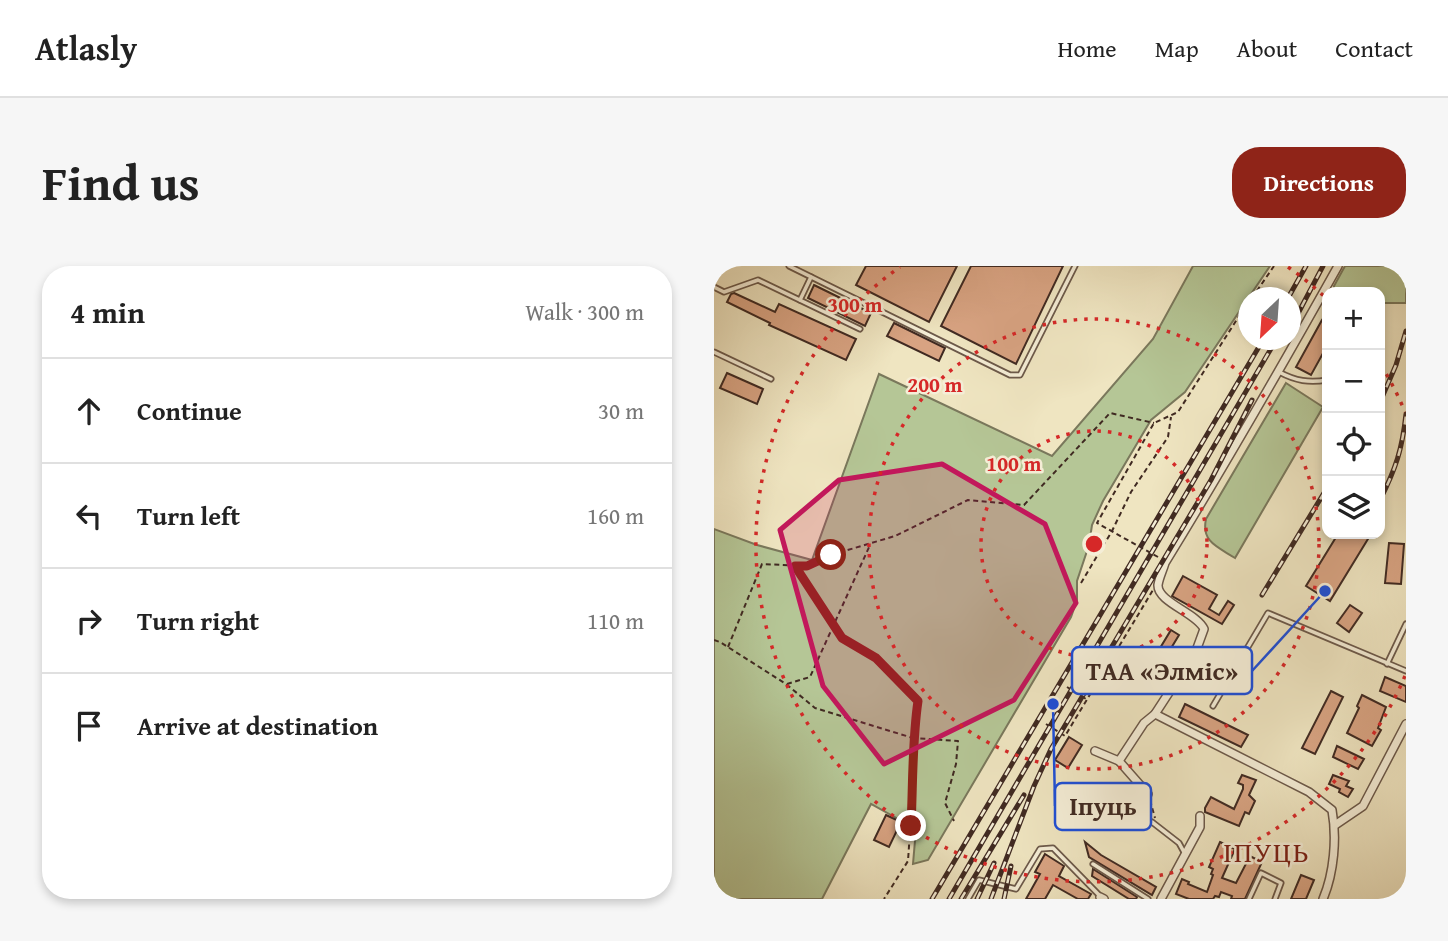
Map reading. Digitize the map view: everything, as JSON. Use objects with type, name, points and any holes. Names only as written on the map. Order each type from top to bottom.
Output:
[{"type":"street","points":[[1119,761],[1144,723],[1155,714],[1196,651],[1204,629],[1201,622],[1160,592],[1158,585],[1165,563],[1241,440],[1277,371],[1338,266]]},
{"type":"street","points":[[1155,714],[1318,797],[1332,810],[1335,825],[1330,883],[1323,899]]},
{"type":"street","points":[[1335,825],[1363,806],[1406,724]]},
{"type":"street","points":[[1095,751],[1119,761],[1148,794]]},
{"type":"street","points":[[1161,899],[1200,827],[1200,816]]},
{"type":"lane","points":[[789,266],[1010,375],[1020,375],[1075,266]]},
{"type":"lane","points":[[800,300],[811,277]]},
{"type":"lane","points":[[714,287],[724,292],[758,280],[859,329]]},
{"type":"lane","points":[[714,352],[771,379]]},
{"type":"lane","points":[[1277,371],[1310,383],[1322,381]]},
{"type":"lane","points":[[1213,706],[1268,613],[1406,671]]},
{"type":"lane","points":[[1387,664],[1406,624]]},
{"type":"lane","points":[[1152,822],[1179,843],[1186,856]]},
{"type":"lane","points":[[968,899],[979,880],[1016,889],[1040,849],[1053,848],[1101,898]]},
{"type":"lane","points":[[1093,864],[1148,899]]},
{"type":"lane","points":[[1249,899],[1261,873],[1281,883],[1275,899]]},
{"type":"path","points":[[1260,287],[1274,266]]},
{"type":"path","points":[[728,647],[762,565],[807,566],[831,555],[895,536],[968,500],[1024,505],[1110,413],[1154,423],[1178,412],[1238,318]]},
{"type":"path","points":[[1081,583],[1112,531],[1131,492],[1168,437],[1171,416]]},
{"type":"path","points":[[1154,423],[1097,523],[1165,563]]},
{"type":"path","points":[[786,684],[810,677],[871,543]]},
{"type":"path","points":[[795,566],[842,638],[876,658],[918,701],[913,738],[915,757],[908,861],[884,899]]},
{"type":"path","points":[[1045,724],[1065,736],[1151,592],[1158,585]]},
{"type":"path","points":[[714,640],[786,684],[815,708],[913,738],[958,741],[956,764],[945,803],[954,821]]},
{"type":"path","points":[[1067,687],[1087,700]]},
{"type":"path","points":[[1148,794],[1157,826]]},
{"type":"highlighted area","points":[[942,464],[1045,524],[1076,603],[1014,700],[884,764],[823,686],[780,530],[839,480]]},
{"type":"green space","points":[[1193,266],[1270,266],[1256,287],[1238,287],[1238,313],[1185,392],[1151,420],[1103,501],[1092,525],[1089,545],[1077,581],[1077,600],[1071,617],[928,860],[913,864],[916,829],[871,804],[822,899],[714,899],[714,529],[757,545],[812,560],[879,374],[1052,456],[1153,339]]},
{"type":"green space","points":[[1345,266],[1406,266],[1406,303],[1385,303],[1385,287],[1334,286]]},
{"type":"green space","points":[[1286,383],[1322,406],[1235,558],[1208,539],[1206,519]]},
{"type":"building","points":[[866,266],[957,266],[929,322],[856,285]]},
{"type":"building","points":[[971,266],[1063,266],[1016,364],[941,326]]},
{"type":"building","points":[[814,285],[871,313],[865,326],[808,298]]},
{"type":"building","points":[[734,293],[775,312],[779,304],[856,339],[846,360],[769,325],[770,323],[727,302]]},
{"type":"building","points":[[1322,320],[1322,355],[1311,375],[1296,367]]},
{"type":"building","points":[[894,323],[945,348],[939,361],[887,336]]},
{"type":"building","points":[[727,373],[763,389],[757,404],[720,388]]},
{"type":"building","points":[[1335,539],[1368,539],[1330,601],[1306,586]]},
{"type":"building","points":[[1389,543],[1404,544],[1401,584],[1385,583]]},
{"type":"building","points":[[1183,576],[1217,595],[1209,609],[1219,615],[1228,601],[1234,605],[1222,624],[1172,596]]},
{"type":"building","points":[[1350,605],[1362,613],[1349,632],[1337,623]]},
{"type":"building","points":[[1171,630],[1179,635],[1159,668],[1151,663]]},
{"type":"building","points":[[1385,677],[1406,686],[1406,702],[1380,691]]},
{"type":"building","points":[[1331,691],[1343,697],[1315,754],[1302,748]]},
{"type":"building","points":[[1362,695],[1386,707],[1378,728],[1381,730],[1372,746],[1347,733]]},
{"type":"building","points":[[1185,704],[1248,735],[1241,747],[1179,717]]},
{"type":"building","points":[[1069,737],[1082,745],[1068,768],[1055,760]]},
{"type":"building","points":[[1337,746],[1364,759],[1358,769],[1333,757]]},
{"type":"building","points":[[1242,775],[1256,780],[1249,795],[1255,801],[1249,814],[1245,812],[1239,826],[1205,812],[1211,797],[1234,809],[1243,789],[1243,785],[1238,783]]},
{"type":"building","points":[[1333,775],[1349,781],[1346,786],[1353,789],[1348,797],[1329,784]]},
{"type":"building","points":[[886,815],[901,822],[889,847],[874,840]]},
{"type":"building","points":[[1085,842],[1101,855],[1156,887],[1152,895],[1089,857]]},
{"type":"building","points":[[1220,842],[1235,849],[1222,878],[1236,883],[1250,856],[1262,862],[1245,899],[1231,899],[1232,896],[1221,892],[1219,897],[1215,896],[1213,899],[1189,899],[1176,894],[1182,879],[1207,892],[1213,875],[1213,869],[1209,867]]},
{"type":"building","points":[[1045,854],[1064,866],[1059,876],[1091,894],[1088,899],[1078,899],[1053,885],[1045,899],[1026,899],[1040,874],[1035,872]]},
{"type":"building","points":[[1093,869],[1137,897],[1136,899],[1129,899],[1092,876]]},
{"type":"building","points":[[1301,875],[1314,880],[1306,899],[1291,899]]},
{"type":"railway","points":[[1294,287],[1306,266]]},
{"type":"railway","points":[[1301,308],[1323,266]]},
{"type":"railway","points":[[1385,390],[1406,331]]},
{"type":"railway","points":[[932,899],[1257,350]]},
{"type":"railway","points":[[949,899],[1270,350]]},
{"type":"railway","points":[[991,899],[1051,749],[1211,480],[1252,400]]},
{"type":"railway","points":[[1385,489],[1398,458],[1406,414]]},
{"type":"railway","points":[[1262,595],[1322,496]]},
{"type":"railway","points":[[961,899],[1024,795]]},
{"type":"railway","points":[[977,899],[994,863]]},
{"type":"railway","points":[[1004,899],[1011,866]]},
{"type":"place","name":"ТАА «Элміс»","points":[[1325,591]]},
{"type":"place","name":"Іпуць","points":[[1053,704]]},
{"type":"district","name":"ІПУЦЬ","points":[[1267,851]]},
{"type":"route","points":[[831,555],[807,566],[795,566],[842,638],[876,658],[918,701],[913,738],[915,757],[911,826]]}]
